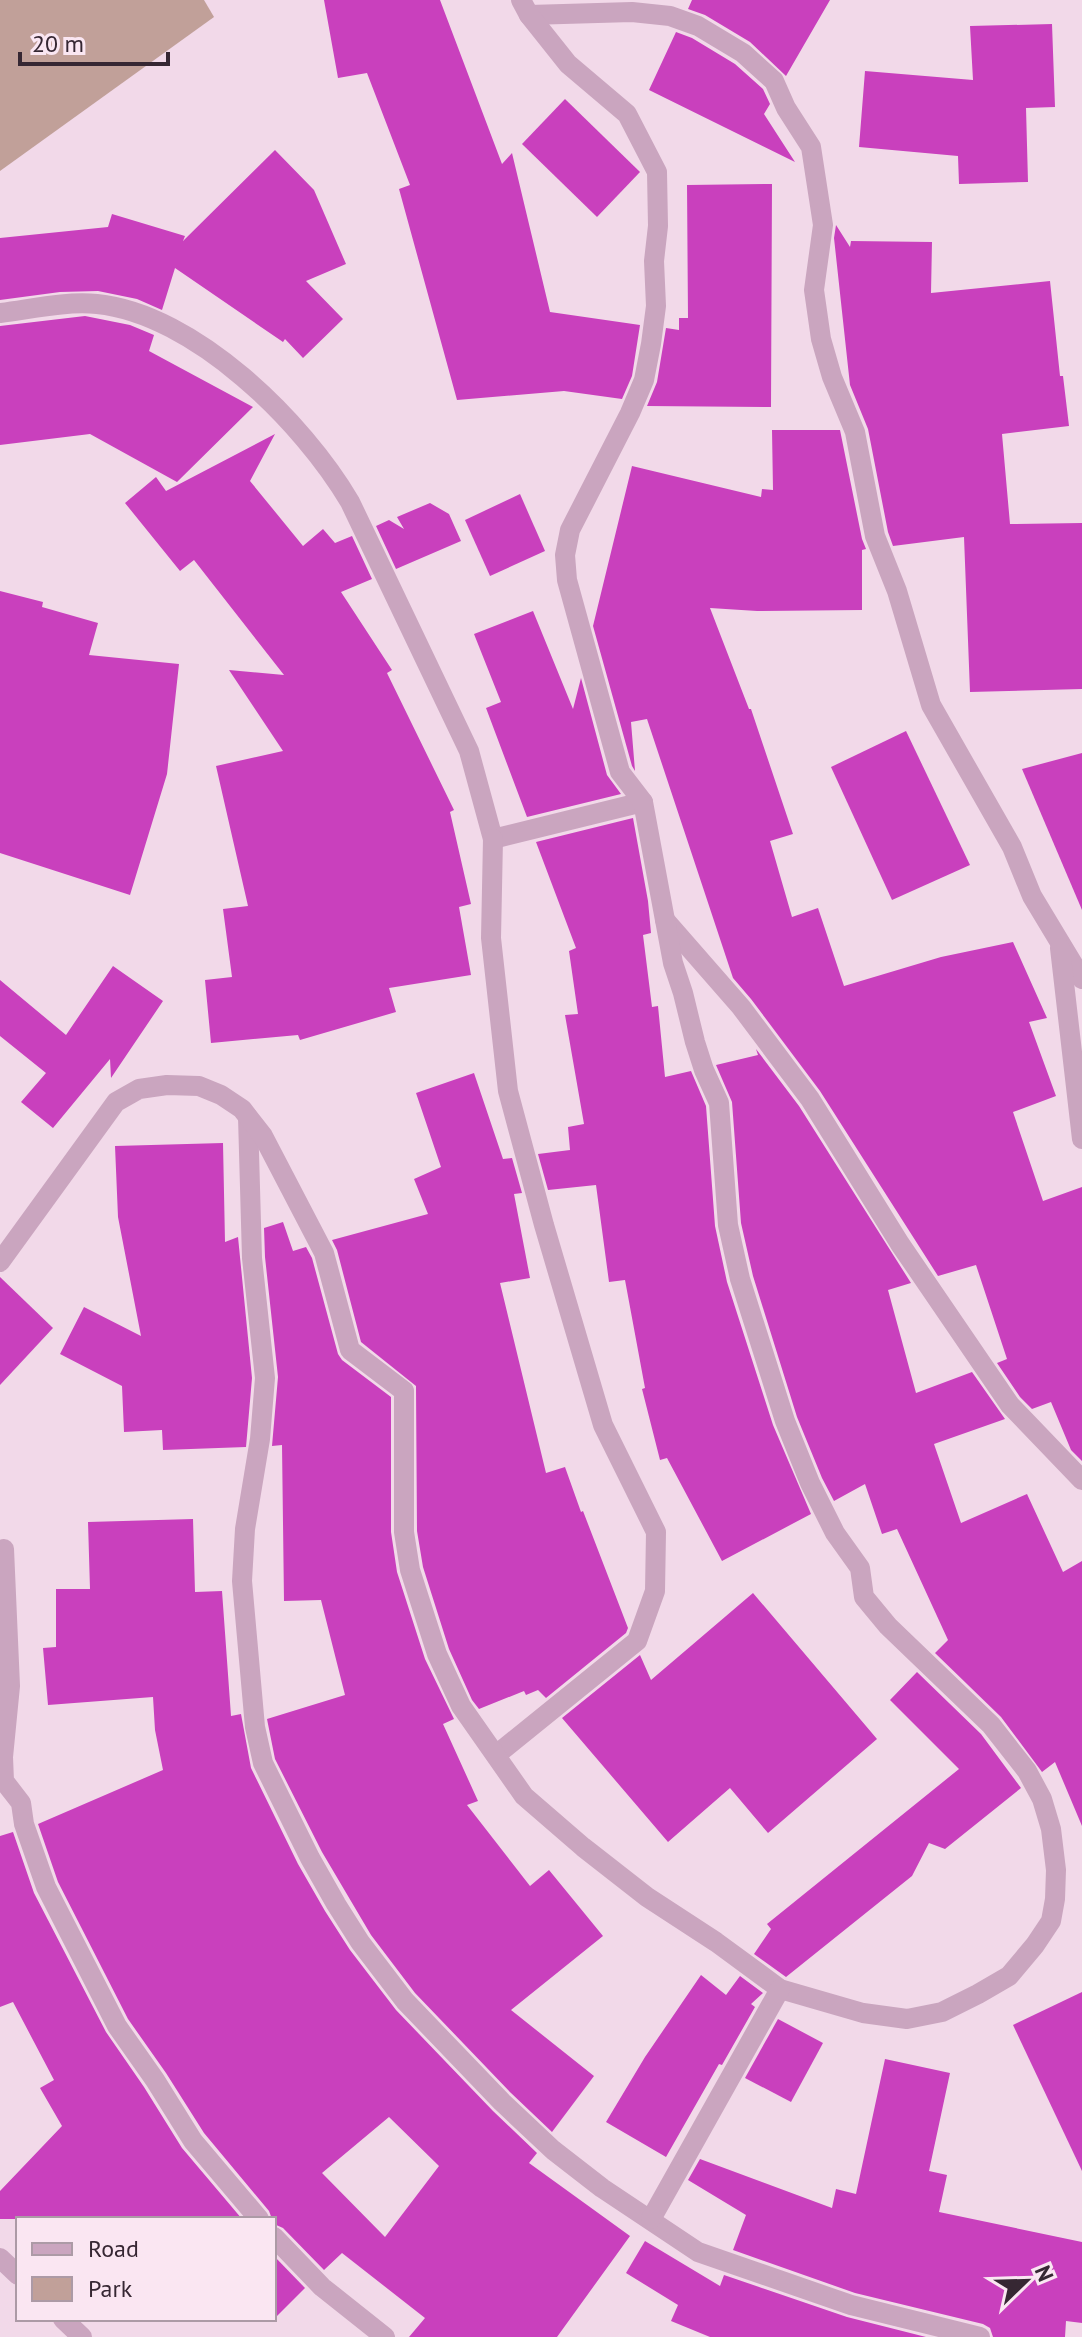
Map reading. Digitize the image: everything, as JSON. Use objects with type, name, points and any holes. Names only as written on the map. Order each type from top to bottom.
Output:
[{"type":"street","points":[[0,1262],[116,1102],[139,1089],[167,1085],[199,1086],[221,1095],[242,1109],[263,1136],[324,1253],[350,1350],[404,1391],[404,1532],[410,1570],[437,1654],[461,1706],[524,1796],[647,1897],[780,1989],[863,2013],[907,2019],[942,2012],[1009,1976],[1051,1921],[1056,1870],[1051,1829],[1042,1799],[1027,1771],[991,1725],[888,1626],[864,1597],[860,1568],[835,1533],[785,1421],[740,1279],[728,1225],[719,1103],[704,1070],[673,963],[643,802],[620,772],[574,609],[565,555],[570,530],[644,380],[656,306],[657,172],[627,114],[568,64],[525,7]]},
{"type":"street","points":[[525,7],[670,16],[698,26],[743,53],[774,81],[786,108],[811,147],[823,225],[814,290],[821,339],[832,377],[855,432],[875,536],[909,628],[931,705],[1012,847],[1032,896],[1082,979]]},
{"type":"street","points":[[0,313],[72,304],[98,304],[128,310],[153,320],[216,355],[251,385],[296,428],[337,480],[469,751],[493,839],[491,938],[508,1091],[603,1425],[656,1532],[655,1591],[637,1641],[496,1755]]},
{"type":"street","points":[[493,839],[643,802]]},
{"type":"street","points":[[665,920],[741,1007],[810,1099],[900,1244],[1010,1405],[1082,1480]]},
{"type":"street","points":[[1060,943],[1082,1139]]},
{"type":"street","points":[[248,1117],[252,1258],[265,1378],[260,1439],[245,1529],[242,1581],[255,1727],[263,1763],[336,1904],[360,1942],[405,2001],[502,2102],[553,2150],[602,2188],[698,2252],[851,2305],[980,2337]]},
{"type":"street","points":[[4,1549],[10,1686],[3,1757],[4,1781],[21,1803],[24,1824],[46,1887],[117,2026],[193,2141],[257,2217]]},
{"type":"street","points":[[651,2219],[780,1989]]},
{"type":"street","points":[[276,2239],[322,2287],[385,2337]]},
{"type":"street","points":[[0,2258],[16,2273]]},
{"type":"street","points":[[65,2321],[82,2337]]},
{"type":"green space","points":[[0,0],[204,0],[214,17],[0,171]]},
{"type":"building","points":[[324,0],[440,0],[502,164],[512,153],[550,312],[640,325],[632,376],[622,399],[564,391],[457,400],[399,189],[410,185],[367,73],[338,78]]},
{"type":"building","points":[[692,0],[830,0],[786,76],[750,42],[705,15],[688,9]]},
{"type":"building","points":[[1052,24],[1055,107],[1026,108],[1028,182],[959,184],[958,156],[859,147],[865,71],[973,80],[970,26]]},
{"type":"building","points":[[676,32],[735,64],[763,89],[770,104],[764,114],[795,162],[649,90]]},
{"type":"building","points":[[565,99],[640,172],[597,217],[522,144]]},
{"type":"building","points":[[275,150],[314,190],[346,264],[306,281],[343,319],[303,358],[285,339],[283,342],[175,268],[162,310],[137,299],[98,291],[60,292],[0,300],[0,238],[108,227],[112,214],[185,236],[183,241]]},
{"type":"building","points":[[772,184],[771,407],[647,406],[657,382],[666,328],[679,330],[679,318],[688,318],[687,185]]},
{"type":"building","points":[[836,225],[850,247],[851,241],[932,242],[931,293],[1050,281],[1060,376],[1063,376],[1069,426],[1002,434],[1010,524],[1082,523],[1082,689],[970,692],[964,537],[893,546],[868,429],[850,385],[834,238]]},
{"type":"building","points":[[85,316],[130,325],[154,335],[149,351],[253,407],[177,482],[90,434],[0,445],[0,326]]},
{"type":"building","points":[[772,430],[840,430],[866,549],[862,550],[862,610],[710,608],[751,709],[793,834],[770,841],[792,917],[818,908],[844,986],[941,957],[1013,942],[1047,1018],[1029,1022],[1056,1096],[1013,1112],[1043,1201],[1082,1187],[1082,1461],[1071,1450],[1051,1402],[1032,1409],[997,1363],[1007,1359],[976,1265],[938,1276],[820,1091],[733,978],[647,719],[631,722],[635,771],[632,766],[593,626],[632,466],[761,497],[762,489],[773,490]]},
{"type":"building","points":[[275,434],[250,481],[303,546],[323,529],[335,543],[352,536],[372,579],[341,592],[392,670],[387,673],[454,810],[450,812],[471,904],[459,907],[471,975],[389,988],[396,1012],[300,1040],[298,1035],[211,1043],[205,980],[232,977],[223,909],[248,906],[216,766],[283,751],[229,670],[284,675],[194,560],[180,571],[125,503],[156,477],[166,491]]},
{"type":"building","points":[[520,494],[545,551],[490,576],[465,520]]},
{"type":"building","points":[[430,503],[449,514],[461,541],[396,569],[376,526],[389,520],[404,529],[397,517]]},
{"type":"building","points":[[0,591],[43,602],[42,607],[98,623],[89,655],[179,664],[167,774],[130,895],[0,853]]},
{"type":"building","points":[[533,611],[573,709],[581,678],[607,775],[621,794],[527,817],[486,708],[501,702],[474,634]]},
{"type":"building","points":[[906,731],[970,865],[892,900],[831,767]]},
{"type":"building","points":[[1082,753],[1082,910],[1022,769]]},
{"type":"building","points":[[633,818],[648,901],[651,933],[643,935],[652,1007],[658,1006],[665,1077],[691,1071],[706,1106],[715,1226],[727,1282],[773,1425],[811,1514],[722,1561],[667,1458],[660,1460],[642,1389],[645,1388],[625,1280],[609,1282],[596,1185],[548,1190],[538,1154],[570,1150],[568,1127],[584,1124],[565,1015],[578,1014],[569,951],[576,948],[536,842]]},
{"type":"building","points":[[113,966],[163,1001],[111,1078],[110,1059],[53,1128],[21,1102],[46,1073],[0,1036],[0,980],[66,1035]]},
{"type":"building","points":[[756,1049],[799,1106],[911,1283],[888,1290],[916,1393],[972,1372],[1005,1419],[934,1444],[961,1523],[1027,1494],[1063,1572],[1082,1561],[1082,1826],[1055,1762],[1042,1772],[1001,1717],[935,1653],[948,1640],[897,1529],[882,1534],[865,1484],[834,1501],[822,1478],[797,1417],[753,1276],[741,1223],[732,1102],[716,1065],[758,1055]]},
{"type":"building","points":[[474,1073],[503,1159],[512,1158],[522,1193],[514,1194],[530,1278],[500,1283],[546,1473],[565,1467],[628,1628],[626,1633],[546,1698],[538,1690],[526,1695],[524,1691],[479,1709],[449,1649],[423,1567],[417,1531],[416,1386],[361,1342],[332,1240],[428,1214],[414,1179],[441,1167],[416,1093]]},
{"type":"building","points":[[223,1143],[225,1242],[238,1237],[252,1378],[246,1447],[163,1450],[162,1430],[124,1432],[122,1386],[60,1354],[84,1307],[141,1336],[118,1217],[115,1146]]},
{"type":"building","points":[[283,1222],[293,1251],[306,1247],[312,1258],[338,1354],[391,1397],[391,1532],[397,1572],[425,1659],[454,1719],[443,1724],[478,1801],[467,1805],[530,1886],[549,1870],[603,1936],[511,2010],[594,2076],[552,2132],[415,1993],[371,1935],[322,1852],[275,1759],[267,1719],[345,1695],[321,1600],[284,1601],[282,1445],[272,1446],[278,1377],[264,1228]]},
{"type":"building","points":[[0,1277],[53,1328],[0,1385]]},
{"type":"building","points":[[193,1519],[195,1592],[222,1591],[231,1716],[241,1714],[251,1768],[325,1911],[350,1950],[396,2010],[537,2153],[529,2163],[630,2236],[557,2337],[409,2337],[425,2318],[342,2253],[324,2270],[283,2228],[276,2225],[276,2217],[271,2217],[204,2133],[128,2019],[58,1882],[38,1824],[163,1770],[155,1730],[153,1697],[48,1705],[43,1648],[56,1647],[56,1589],[90,1589],[88,1522]],"holes":[[[389,2117],[439,2166],[385,2237],[322,2173]]]},
{"type":"building","points":[[753,1593],[877,1739],[768,1833],[730,1788],[668,1842],[562,1718],[640,1655],[651,1680]]},
{"type":"building","points":[[917,1672],[981,1734],[1021,1788],[945,1849],[929,1843],[912,1876],[786,1977],[754,1954],[771,1929],[767,1924],[959,1769],[890,1700]]},
{"type":"building","points":[[13,1832],[34,1893],[106,2032],[182,2148],[240,2217],[0,2219],[0,2191],[62,2126],[40,2088],[54,2080],[13,2002],[0,2007],[0,1836]]},
{"type":"building","points":[[701,1975],[726,1995],[740,1976],[763,1993],[751,2004],[755,2007],[666,2157],[606,2122],[645,2057]]},
{"type":"building","points":[[1082,1992],[1082,2171],[1013,2025]]},
{"type":"building","points":[[778,2019],[823,2043],[791,2102],[745,2078]]},
{"type":"building","points":[[885,2059],[950,2073],[929,2171],[947,2175],[939,2212],[1082,2242],[1082,2323],[1066,2321],[1065,2337],[993,2337],[990,2328],[983,2324],[855,2293],[733,2250],[746,2215],[688,2180],[700,2159],[832,2208],[836,2189],[856,2194]]},
{"type":"building","points":[[645,2241],[720,2286],[724,2275],[847,2317],[926,2337],[710,2337],[671,2321],[678,2305],[626,2273]]},
{"type":"building","points":[[276,2258],[305,2288],[276,2317]]}]
